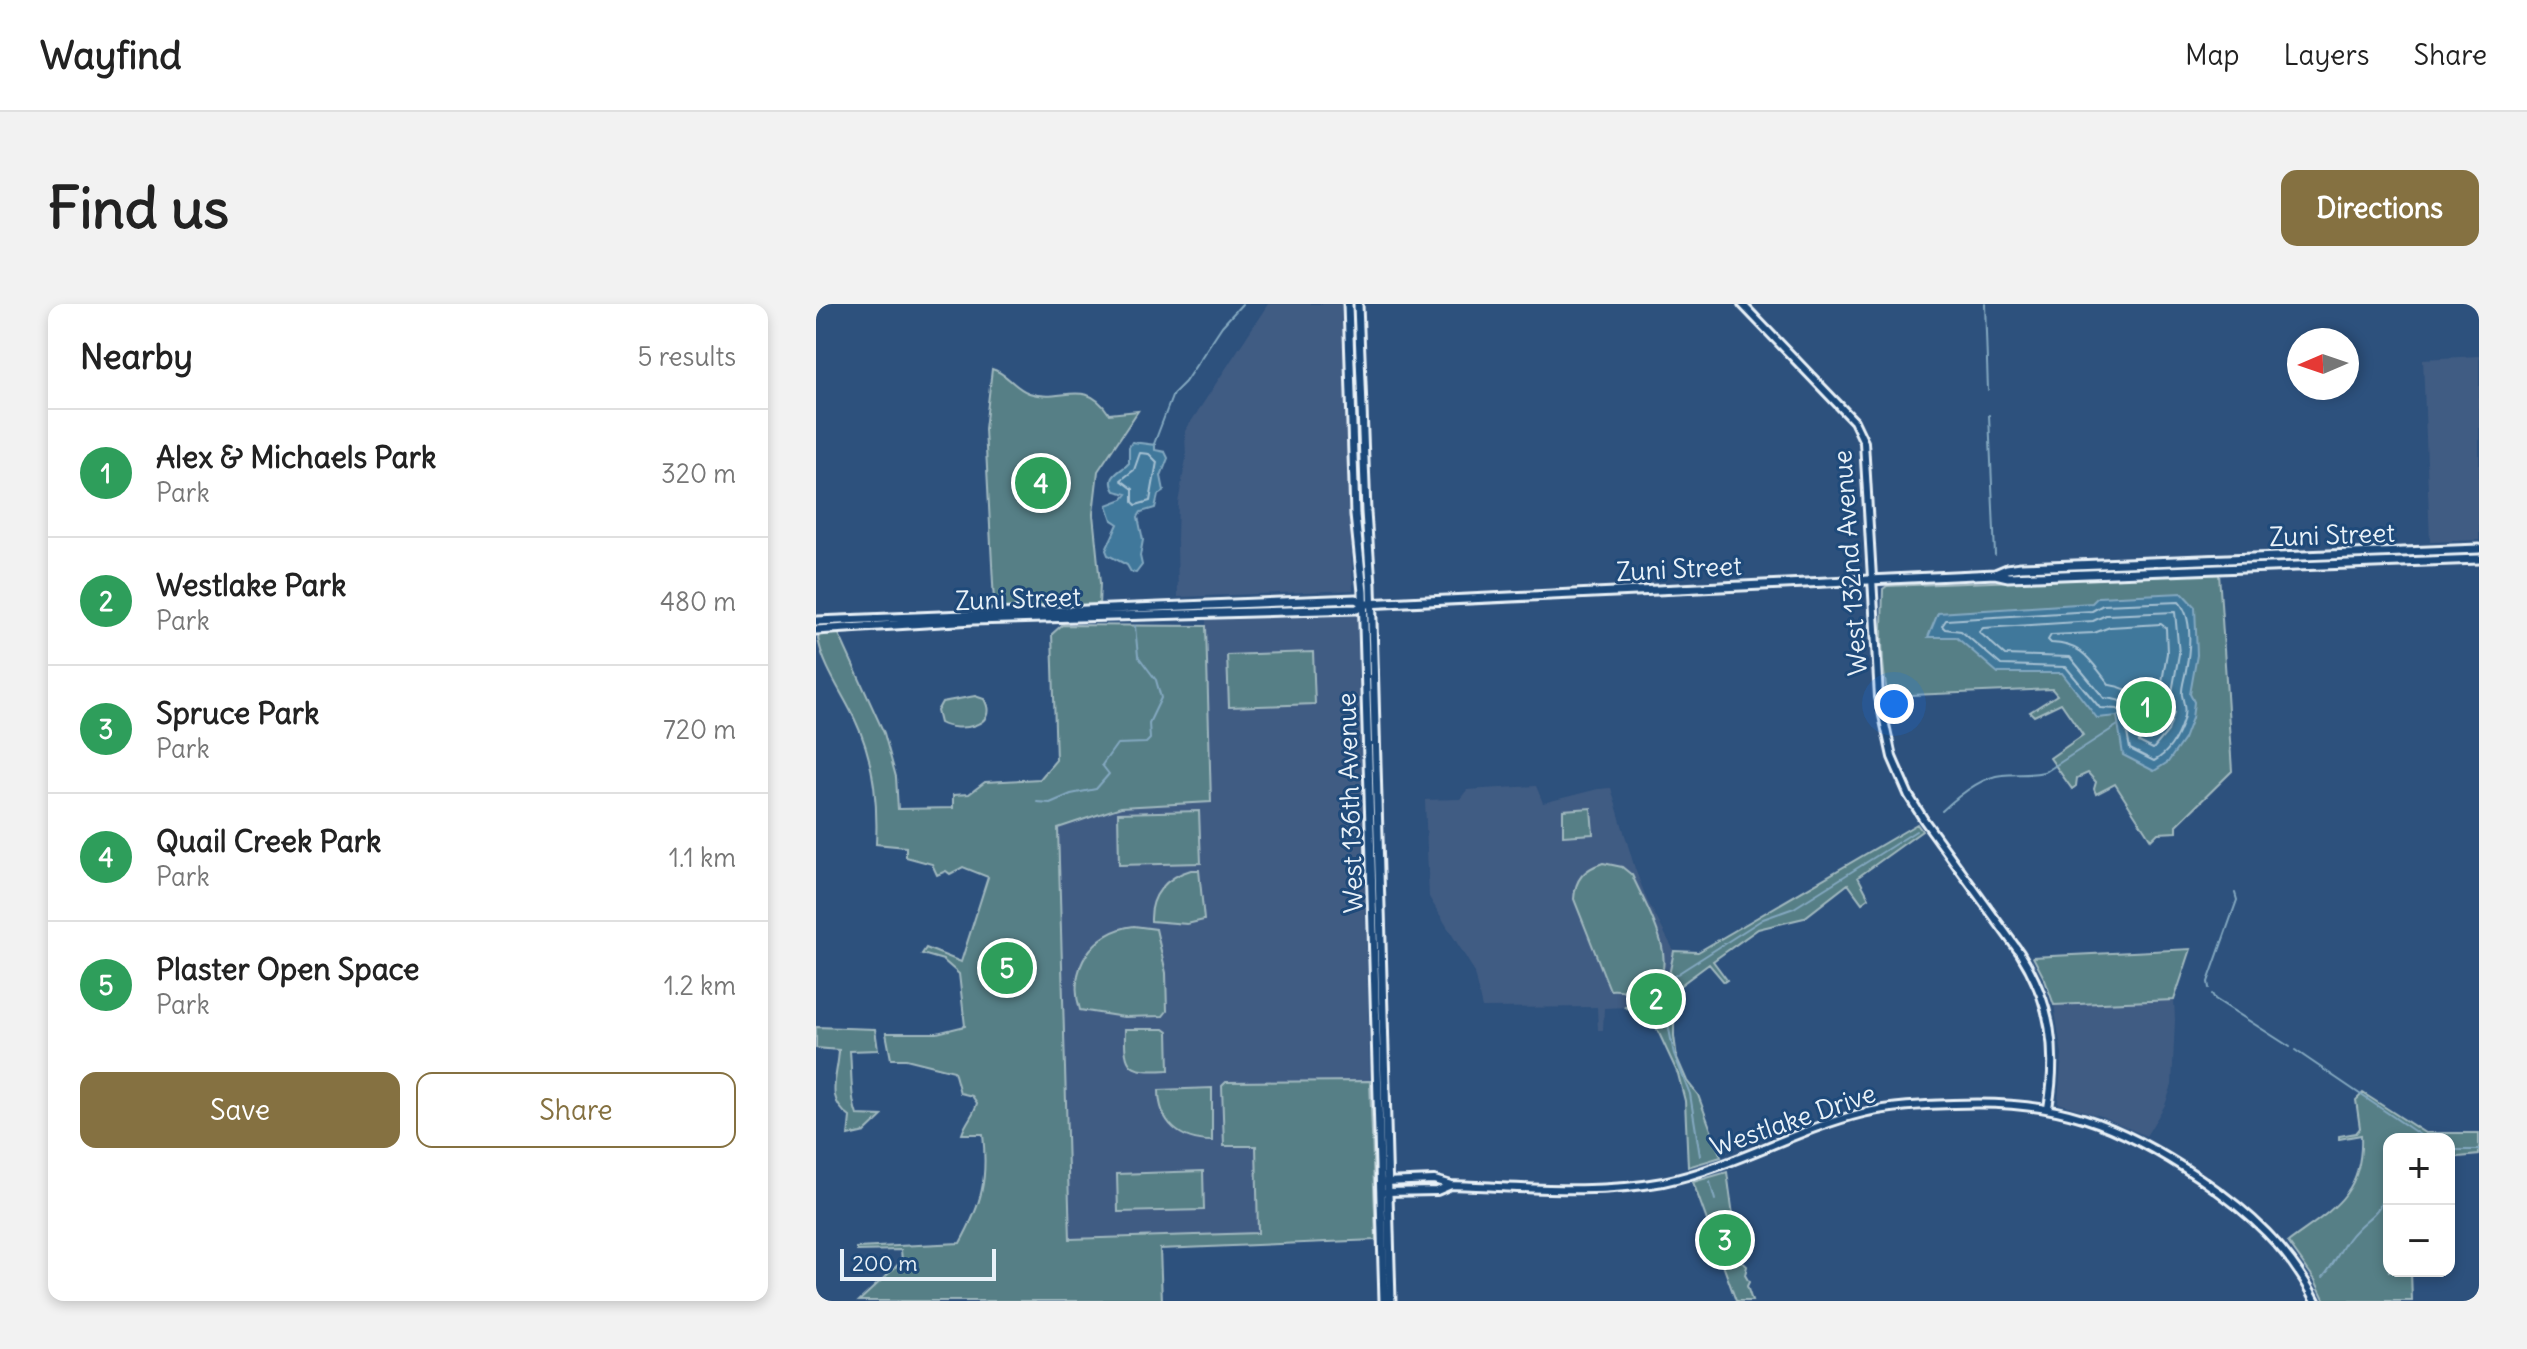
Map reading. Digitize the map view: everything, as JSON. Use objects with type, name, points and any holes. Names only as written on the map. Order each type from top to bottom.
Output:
[{"type":"main road","name":"West 136th Avenue","points":[[1348,304],[1355,515],[1367,604]]},
{"type":"main road","name":"West 136th Avenue","points":[[1358,304],[1381,970],[1384,1301]]},
{"type":"main road","name":"Zuni Street","points":[[1995,574],[2021,567],[2479,549]]},
{"type":"main road","name":"Zuni Street","points":[[816,630],[1356,599],[1367,604],[1995,574],[2008,577],[2479,559]]},
{"type":"main road","name":"Zuni Street","points":[[816,621],[1136,612]]},
{"type":"main road","name":"West 136th Avenue","points":[[1372,763],[1375,963],[1384,1182]]},
{"type":"main road","points":[[1375,963],[1381,970]]},
{"type":"main road","name":"West 136th Avenue","points":[[1384,1192],[1391,1301]]},
{"type":"street","name":"West 132nd Avenue","points":[[1742,304],[1860,430],[1867,453],[1879,697],[1892,757],[1920,813],[2035,978],[2047,1011],[2052,1039],[2053,1068],[2048,1108]]},
{"type":"street","name":"Westlake Drive","points":[[1384,1182],[1434,1180],[1451,1185],[1601,1189],[1641,1185],[1697,1174],[1840,1120],[1881,1109],[1983,1102],[2048,1108],[2124,1132],[2227,1196],[2282,1248],[2316,1301]]},
{"type":"street","name":"Westlake Drive","points":[[1384,1192],[1437,1191],[1451,1185]]},
{"type":"shaded area","points":[[1268,304],[1341,304],[1353,590],[1178,597],[1178,503],[1186,459],[1185,431]]},
{"type":"shaded area","points":[[2479,356],[2479,540],[2430,542],[2423,359]]},
{"type":"shaded area","points":[[1357,615],[1370,1081],[1226,1082],[1222,1086],[1224,1145],[1256,1145],[1258,1233],[1070,1240],[1058,828],[1121,807],[1211,802],[1206,620]]},
{"type":"shaded area","points":[[1536,786],[1543,803],[1611,788],[1635,869],[1647,900],[1674,951],[1668,980],[1625,1007],[1604,1008],[1603,1030],[1598,1030],[1597,1007],[1482,1008],[1473,969],[1429,897],[1425,800],[1460,799],[1467,790]]},
{"type":"shaded area","points":[[2174,1000],[2175,1020],[2172,1085],[2165,1105],[2146,1136],[2101,1116],[2058,1103],[2062,1054],[2054,1005]]},
{"type":"green space","points":[[992,369],[1029,393],[1041,396],[1072,393],[1091,396],[1109,414],[1138,411],[1098,471],[1093,514],[1100,583],[1099,606],[998,610],[994,603],[985,429]]},
{"type":"green space","points":[[2219,573],[2232,771],[2177,825],[2177,832],[2158,833],[2151,840],[2115,784],[2096,794],[2096,782],[2088,773],[2077,778],[2076,786],[2072,789],[2050,758],[2083,735],[2061,703],[2034,716],[2030,712],[2057,695],[2052,689],[1888,696],[1882,643],[1883,589],[1887,586]]},
{"type":"green space","points":[[1062,625],[1206,626],[1211,802],[1121,807],[1058,828],[1070,1239],[1258,1233],[1256,1146],[1224,1146],[1222,1086],[1226,1082],[1370,1081],[1376,1240],[1160,1249],[1162,1301],[859,1301],[902,1261],[901,1250],[857,1251],[857,1248],[960,1243],[982,1191],[985,1165],[983,1134],[962,1134],[977,1103],[972,1096],[960,1093],[954,1071],[906,1059],[891,1059],[886,1033],[937,1033],[965,1026],[959,974],[943,960],[922,954],[926,948],[961,962],[988,877],[963,867],[950,874],[946,871],[937,875],[932,864],[906,857],[906,847],[876,844],[875,797],[867,751],[856,722],[824,660],[818,638],[821,634],[839,634],[884,733],[896,777],[898,809],[953,808],[953,795],[969,794],[985,782],[1040,779],[1056,760],[1052,634]]},
{"type":"green space","points":[[1313,652],[1315,704],[1229,707],[1227,655]]},
{"type":"green space","points":[[975,696],[984,699],[987,708],[982,722],[966,727],[940,723],[937,711],[942,702]]},
{"type":"green space","points":[[1591,808],[1593,834],[1563,836],[1563,810]]},
{"type":"green space","points":[[1199,811],[1201,863],[1119,865],[1118,813]]},
{"type":"green space","points":[[1917,824],[1922,831],[1858,877],[1869,898],[1862,903],[1848,884],[1804,918],[1758,929],[1713,961],[1727,980],[1724,982],[1709,964],[1674,990],[1677,1058],[1687,1081],[1698,1095],[1721,1157],[1688,1167],[1685,1101],[1678,1074],[1652,1018],[1625,1007],[1668,980],[1674,951],[1698,952]]},
{"type":"green space","points":[[1603,863],[1622,867],[1632,875],[1659,936],[1663,968],[1658,980],[1642,992],[1610,990],[1574,899],[1582,876]]},
{"type":"green space","points":[[1199,870],[1204,920],[1187,924],[1151,921],[1153,903],[1161,888],[1174,877]]},
{"type":"green space","points":[[1134,926],[1156,929],[1166,973],[1167,1011],[1163,1016],[1124,1017],[1080,1010],[1077,981],[1086,955],[1106,936]]},
{"type":"green space","points":[[2191,949],[2174,1000],[2054,1005],[2033,957]]},
{"type":"green space","points":[[816,1027],[875,1029],[878,1050],[850,1051],[852,1092],[857,1115],[882,1116],[865,1132],[848,1136],[850,1117],[837,1102],[834,1087],[839,1050],[816,1048]]},
{"type":"green space","points":[[1125,1029],[1164,1029],[1168,1032],[1169,1070],[1145,1070],[1132,1066],[1126,1053]]},
{"type":"green space","points":[[1212,1088],[1212,1141],[1181,1134],[1167,1121],[1159,1090]]},
{"type":"green space","points":[[2363,1093],[2425,1133],[2383,1133],[2383,1277],[2411,1277],[2412,1301],[2325,1301],[2315,1280],[2288,1242],[2331,1210],[2351,1187],[2357,1173],[2361,1135],[2339,1139],[2339,1136],[2356,1133],[2360,1128],[2356,1100]]},
{"type":"green space","points":[[2455,1133],[2479,1133],[2479,1155],[2455,1157]]},
{"type":"green space","points":[[1203,1171],[1204,1210],[1118,1212],[1117,1174]]},
{"type":"green space","points":[[1727,1172],[1739,1259],[1747,1266],[1745,1275],[1752,1301],[1736,1301],[1693,1182]]},
{"type":"water","points":[[1132,442],[1155,445],[1155,450],[1165,452],[1168,458],[1161,476],[1164,491],[1158,495],[1155,508],[1141,512],[1138,517],[1143,540],[1142,565],[1136,573],[1108,555],[1106,550],[1118,524],[1112,520],[1107,505],[1123,499],[1127,494],[1115,491],[1112,481],[1115,474],[1129,463]]},
{"type":"water","points":[[2182,593],[2195,607],[2197,655],[2190,694],[2194,702],[2192,718],[2184,739],[2168,762],[2154,771],[2123,755],[2117,716],[2097,718],[2062,673],[1998,673],[1956,637],[1928,637],[1938,613],[2092,603],[2098,597]]},
{"type":"waterway","points":[[1154,444],[1173,394],[1185,382],[1222,326],[1242,304]]},
{"type":"waterway","points":[[1985,304],[1988,390]]},
{"type":"waterway","points":[[1989,415],[1995,555]]},
{"type":"waterway","points":[[1037,802],[1050,803],[1071,794],[1096,789],[1109,774],[1102,765],[1117,744],[1146,743],[1150,739],[1149,723],[1161,698],[1156,680],[1138,656],[1135,626]]},
{"type":"waterway","points":[[1942,811],[1986,780],[2002,775],[2047,771],[2118,725]]},
{"type":"waterway","points":[[1700,1156],[1690,1094],[1674,1054],[1665,1009],[1657,996],[1671,978],[1763,919],[1794,908],[1916,831]]},
{"type":"waterway","points":[[2209,988],[2208,982],[2237,900],[2235,893]]},
{"type":"waterway","points":[[2212,994],[2215,999],[2290,1047]]},
{"type":"waterway","points":[[1642,997],[1655,996]]},
{"type":"waterway","points":[[2295,1050],[2417,1133]]},
{"type":"waterway","points":[[2455,1150],[2479,1150]]},
{"type":"waterway","points":[[1710,1182],[1715,1200]]},
{"type":"waterway","points":[[2323,1277],[2348,1239],[2383,1200]]},
{"type":"place","name":"Quail Creek Park","points":[[1041,483]]},
{"type":"place","name":"Alex & Michaels Park","points":[[2146,707]]},
{"type":"place","name":"Plaster Open Space","points":[[1007,968]]},
{"type":"place","name":"Westlake Park","points":[[1656,999]]},
{"type":"place","name":"Spruce Park","points":[[1725,1240]]}]
